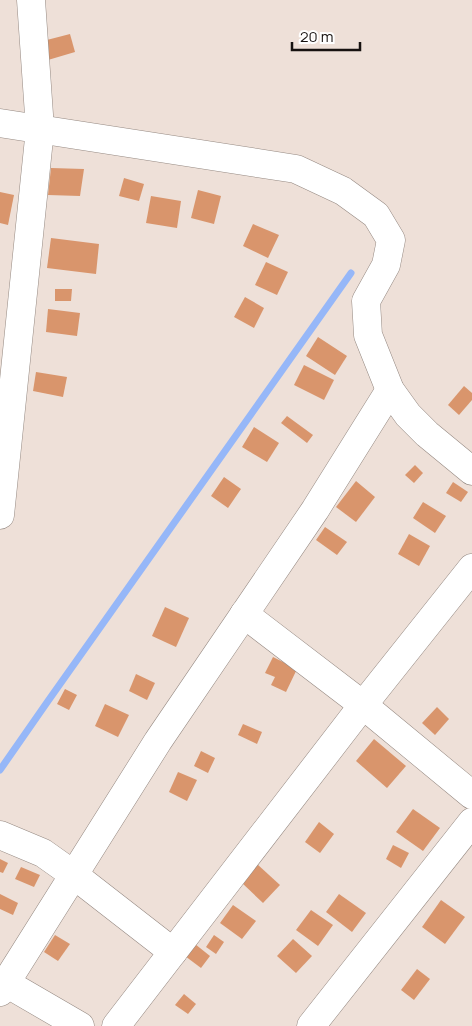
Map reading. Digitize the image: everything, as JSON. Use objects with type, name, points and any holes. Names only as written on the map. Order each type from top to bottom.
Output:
[{"type":"street","points":[[0,515],[40,129],[31,0]]},
{"type":"street","points":[[0,123],[296,168],[342,191],[376,214],[391,240],[386,265],[366,302],[368,334],[390,390],[408,415],[472,471]]},
{"type":"street","points":[[80,1026],[3,987],[158,741],[315,510],[390,390]]},
{"type":"street","points":[[116,1026],[363,705],[472,568]]},
{"type":"street","points":[[244,614],[363,705],[472,795]]},
{"type":"street","points":[[311,1026],[472,822]]},
{"type":"street","points":[[0,836],[43,853],[173,952]]},
{"type":"building","points":[[70,34],[75,52],[48,60],[43,41]]},
{"type":"building","points":[[51,168],[84,169],[80,196],[48,195]]},
{"type":"building","points":[[124,178],[144,184],[139,201],[119,196]]},
{"type":"building","points":[[198,190],[221,196],[214,224],[191,218]]},
{"type":"building","points":[[0,192],[14,195],[8,225],[0,223]]},
{"type":"building","points":[[151,196],[181,201],[177,228],[146,223]]},
{"type":"building","points":[[253,224],[279,235],[268,258],[243,246]]},
{"type":"building","points":[[51,238],[99,244],[96,274],[47,268]]},
{"type":"building","points":[[266,262],[288,272],[277,295],[255,285]]},
{"type":"building","points":[[55,289],[72,289],[71,301],[55,301]]},
{"type":"building","points":[[245,297],[264,308],[254,328],[234,317]]},
{"type":"building","points":[[48,309],[80,313],[77,336],[46,332]]},
{"type":"building","points":[[318,337],[347,356],[335,375],[306,356]]},
{"type":"building","points":[[304,365],[334,380],[324,400],[294,385]]},
{"type":"building","points":[[36,372],[67,377],[63,397],[33,391]]},
{"type":"building","points":[[464,386],[472,393],[472,400],[459,415],[448,405]]},
{"type":"building","points":[[287,416],[313,435],[307,443],[281,423]]},
{"type":"building","points":[[254,427],[279,443],[267,462],[242,447]]},
{"type":"building","points":[[415,465],[423,473],[414,483],[405,475]]},
{"type":"building","points":[[224,477],[241,489],[228,508],[211,496]]},
{"type":"building","points":[[356,481],[375,497],[356,522],[336,507]]},
{"type":"building","points":[[453,482],[468,492],[461,502],[446,493]]},
{"type":"building","points":[[423,502],[446,516],[435,533],[413,518]]},
{"type":"building","points":[[325,527],[347,542],[337,555],[316,540]]},
{"type":"building","points":[[409,534],[430,546],[419,566],[398,554]]},
{"type":"building","points":[[165,607],[189,618],[176,647],[152,636]]},
{"type":"building","points":[[273,657],[297,669],[286,692],[271,685],[275,677],[265,673]]},
{"type":"building","points":[[136,674],[155,683],[147,700],[129,691]]},
{"type":"building","points":[[65,689],[77,695],[69,710],[57,704]]},
{"type":"building","points":[[105,704],[129,715],[118,737],[95,726]]},
{"type":"building","points":[[437,707],[449,719],[435,735],[422,723]]},
{"type":"building","points":[[243,724],[262,732],[257,744],[238,735]]},
{"type":"building","points":[[374,739],[406,766],[387,788],[356,761]]},
{"type":"building","points":[[201,751],[215,758],[208,773],[194,766]]},
{"type":"building","points":[[178,772],[197,780],[187,801],[169,792]]},
{"type":"building","points":[[413,809],[440,828],[423,851],[396,832]]},
{"type":"building","points":[[319,822],[334,834],[320,853],[305,842]]},
{"type":"building","points":[[393,845],[409,853],[401,868],[386,859]]},
{"type":"building","points":[[0,859],[8,863],[3,873],[0,872]]},
{"type":"building","points":[[257,864],[280,885],[263,903],[241,882]]},
{"type":"building","points":[[21,867],[40,875],[34,887],[15,879]]},
{"type":"building","points":[[0,894],[18,903],[13,915],[0,909]]},
{"type":"building","points":[[339,894],[366,913],[352,932],[326,912]]},
{"type":"building","points":[[441,900],[465,917],[445,944],[422,927]]},
{"type":"building","points":[[233,905],[256,921],[242,939],[220,923]]},
{"type":"building","points":[[311,910],[333,925],[318,946],[296,930]]},
{"type":"building","points":[[55,935],[70,944],[58,961],[44,952]]},
{"type":"building","points":[[214,935],[224,942],[216,954],[206,947]]},
{"type":"building","points":[[293,939],[312,956],[296,973],[277,956]]},
{"type":"building","points":[[195,944],[210,956],[201,968],[185,956]]},
{"type":"building","points":[[417,969],[430,979],[414,1000],[401,990]]},
{"type":"building","points":[[184,994],[196,1004],[188,1014],[175,1005]]},
{"type":"waterway","points":[[0,770],[351,273]]}]
